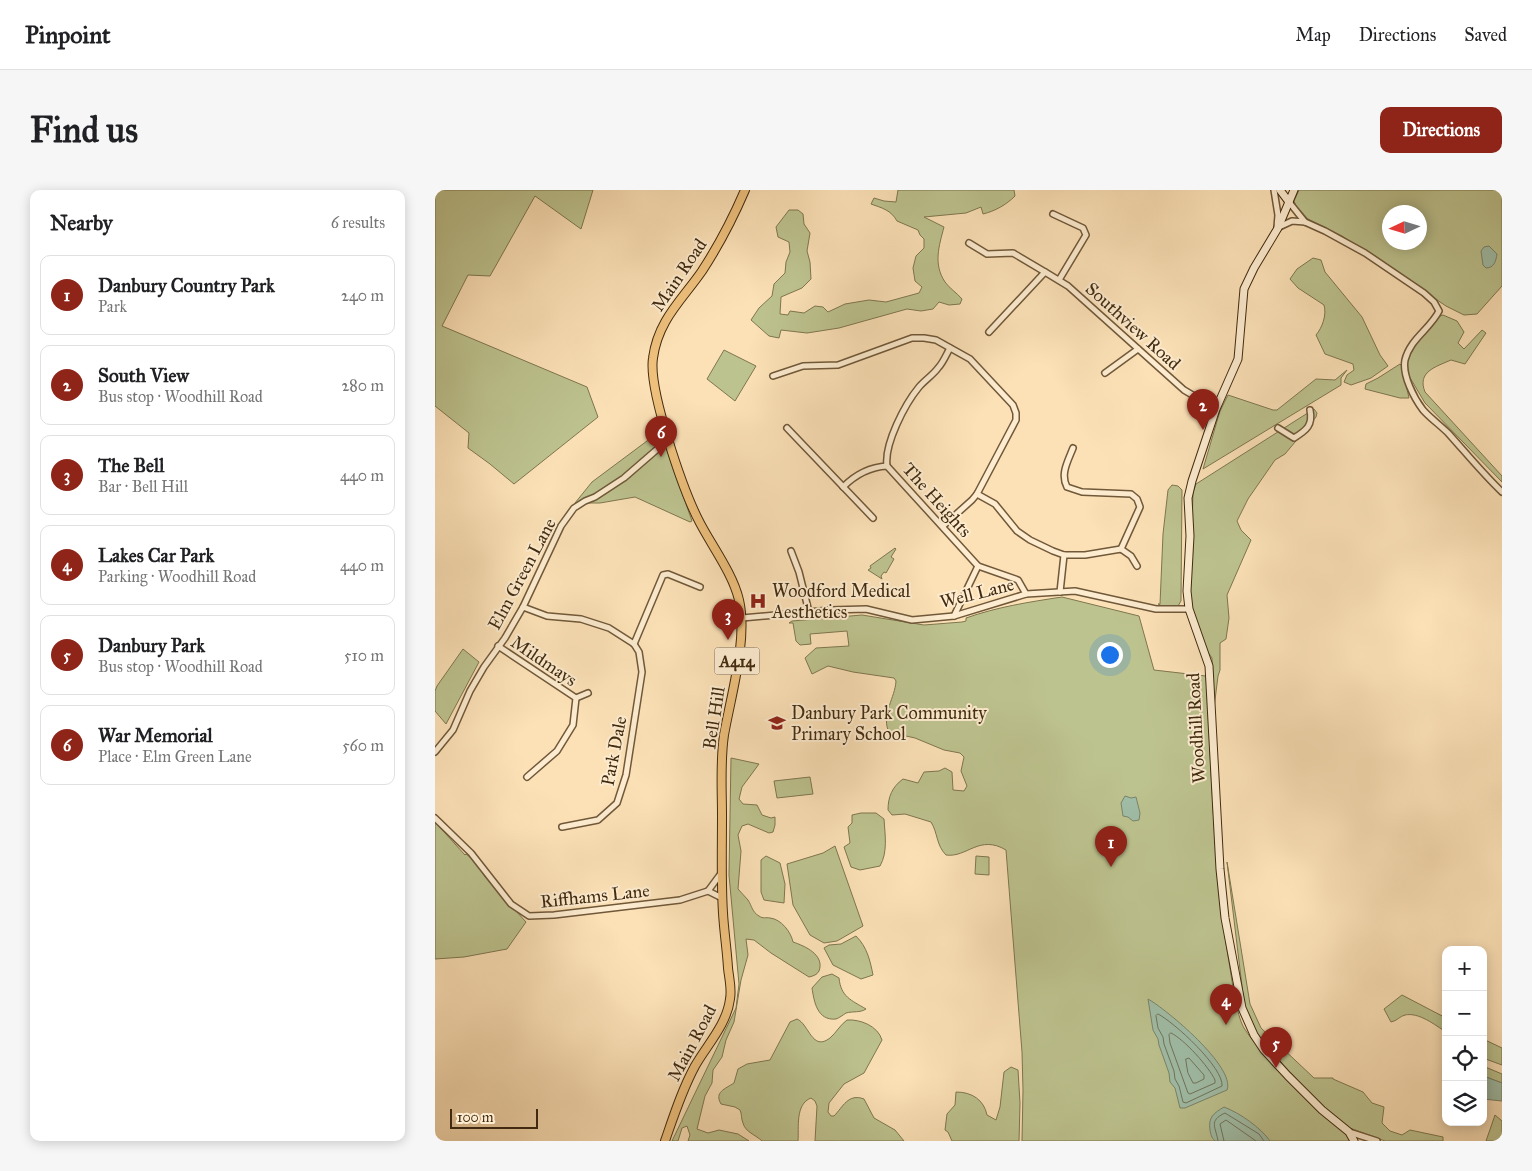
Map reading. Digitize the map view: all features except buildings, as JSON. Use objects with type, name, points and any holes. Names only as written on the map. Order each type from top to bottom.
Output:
[{"type":"main road","name":"Main Road","points":[[669,439],[654,381],[653,359],[657,342],[664,323],[673,307],[696,279],[721,240],[745,190]]},
{"type":"main road","name":"Bell Hill","points":[[669,439],[698,519],[731,578],[739,597],[742,618],[735,678],[724,738],[722,769],[722,898]]},
{"type":"main road","name":"Main Road","points":[[665,1141],[679,1100],[695,1066],[722,1022],[730,999],[722,898]]},
{"type":"street","points":[[1274,190],[1278,215],[1277,230]]},
{"type":"street","points":[[1280,190],[1305,222]]},
{"type":"street","name":"Woodhill Road","points":[[1294,190],[1277,230],[1254,268],[1244,289],[1238,359],[1216,409],[1188,498],[1190,536],[1187,591],[1189,609],[1209,666],[1219,869],[1225,918],[1242,1008],[1254,1035],[1264,1050],[1321,1110],[1349,1132],[1354,1141]]},
{"type":"street","points":[[1053,214],[1083,228],[1086,235],[1059,280]]},
{"type":"street","points":[[1277,230],[1293,222],[1305,222],[1325,231],[1365,254],[1425,293],[1434,302],[1439,311],[1434,320],[1417,336],[1408,352],[1404,371],[1414,395],[1423,410],[1502,492]]},
{"type":"street","name":"Southview Road","points":[[969,243],[987,254],[1013,253],[1031,262],[1068,286],[1184,390],[1216,409]]},
{"type":"street","points":[[989,332],[1045,272]]},
{"type":"street","points":[[773,376],[803,366],[838,365],[912,338],[936,340],[970,359],[1013,405],[1016,420],[977,494],[943,526]]},
{"type":"street","name":"The Heights","points":[[950,348],[939,368],[919,387],[908,402],[891,440],[886,458],[887,466],[978,566],[1018,580],[1026,594]]},
{"type":"street","points":[[1105,374],[1138,349]]},
{"type":"street","points":[[1278,428],[1294,438],[1309,425],[1312,419],[1310,410]]},
{"type":"street","points":[[787,428],[873,518]]},
{"type":"street","name":"Elm Green Lane","points":[[435,752],[453,730],[484,666],[505,638],[523,607],[561,526],[574,508],[624,478],[669,439]]},
{"type":"street","points":[[1073,448],[1064,472],[1063,480],[1067,487],[1081,492],[1131,494],[1137,499],[1140,506],[1121,548]]},
{"type":"street","points":[[843,487],[857,475],[871,469],[887,466]]},
{"type":"street","points":[[977,494],[995,504],[1017,531],[1029,540],[1064,555],[1085,555],[1121,548],[1131,556],[1137,566]]},
{"type":"street","points":[[791,551],[805,590],[809,612]]},
{"type":"street","points":[[1060,592],[1064,555]]},
{"type":"street","points":[[953,616],[978,566]]},
{"type":"street","points":[[523,607],[547,616],[581,619],[609,628],[634,644],[663,575],[668,574],[700,587]]},
{"type":"street","name":"Well Lane","points":[[742,618],[866,609],[912,620],[953,616],[1026,594],[1075,591],[1096,594],[1157,609],[1189,609]]},
{"type":"street","name":"Park Dale","points":[[562,827],[598,820],[617,803],[626,775],[642,672],[639,652],[634,644]]},
{"type":"street","name":"Mildmays","points":[[498,646],[576,698]]},
{"type":"street","name":"Mildmays","points":[[576,698],[588,693]]},
{"type":"street","name":"Mildmays","points":[[527,777],[557,751],[573,725],[576,698]]},
{"type":"street","name":"Riffhams Lane","points":[[435,818],[471,853],[511,904],[529,916],[554,915],[680,900],[708,891]]},
{"type":"street","points":[[722,872],[708,891],[722,898]]},
{"type":"street","points":[[1349,1132],[1377,1141]]},
{"type":"green space","points":[[435,190],[593,190],[581,229],[535,196],[490,276],[468,275],[442,326],[587,387],[598,417],[514,484],[468,448],[469,433],[435,406]]},
{"type":"green space","points":[[898,190],[1014,190],[1015,196],[1012,199],[987,213],[983,214],[981,207],[966,213],[924,217],[944,227],[938,255],[939,268],[945,282],[962,299],[960,304],[949,305],[939,302],[933,309],[921,311],[907,309],[839,328],[807,333],[781,330],[779,338],[769,336],[751,320],[759,308],[772,296],[774,284],[785,273],[786,262],[790,252],[789,242],[778,237],[776,227],[789,210],[798,210],[803,214],[804,224],[810,233],[807,251],[811,279],[802,288],[781,297],[780,314],[788,315],[790,311],[804,313],[815,306],[823,307],[828,312],[845,304],[869,300],[886,302],[919,293],[922,287],[915,281],[913,268],[916,256],[924,248],[924,239],[918,230],[897,221],[889,212],[871,204],[874,198],[896,202]]},
{"type":"green space","points":[[1299,190],[1502,190],[1502,286],[1477,314],[1464,315],[1446,306],[1342,236],[1308,219],[1294,201]]},
{"type":"green space","points":[[1313,258],[1321,260],[1325,272],[1362,317],[1380,355],[1388,366],[1371,378],[1351,385],[1344,382],[1347,375],[1354,370],[1353,364],[1325,354],[1316,335],[1323,321],[1324,305],[1298,288],[1290,279],[1297,269]]},
{"type":"green space","points":[[1443,315],[1457,321],[1464,332],[1458,343],[1464,349],[1482,330],[1486,333],[1465,364],[1451,360],[1429,371],[1423,380],[1425,392],[1502,476],[1502,482],[1425,403],[1409,376],[1407,362],[1414,347],[1434,318]]},
{"type":"green space","points":[[724,350],[756,366],[735,401],[707,379]]},
{"type":"green space","points":[[1400,364],[1409,398],[1400,398],[1365,389],[1366,384]]},
{"type":"green space","points":[[1347,370],[1341,378],[1341,385],[1203,469],[1220,411],[1228,395],[1277,410],[1316,379],[1335,380]]},
{"type":"green space","points":[[1314,409],[1317,413],[1316,417],[1285,454],[1275,460],[1248,499],[1237,521],[1241,530],[1251,540],[1227,595],[1229,618],[1226,639],[1220,643],[1220,670],[1212,724],[1212,658],[1205,648],[1193,612],[1190,593],[1193,493],[1196,484]]},
{"type":"green space","points":[[661,433],[692,521],[690,522],[635,497],[600,503],[575,503],[592,482],[651,438]]},
{"type":"green space","points":[[1172,485],[1178,486],[1182,490],[1181,601],[1178,606],[1162,606],[1158,604],[1160,604],[1163,534],[1168,490]]},
{"type":"green space","points":[[895,548],[891,557],[894,559],[886,573],[884,572],[881,576],[882,579],[868,570],[871,568],[870,566]]},
{"type":"green space","points":[[1062,597],[1139,616],[1154,670],[1206,676],[1219,891],[1231,978],[1241,1022],[1252,1039],[1281,1072],[1347,1134],[1351,1141],[1022,1141],[1022,1052],[1006,850],[988,844],[953,855],[946,855],[940,847],[931,822],[905,814],[892,815],[888,810],[893,789],[903,779],[918,783],[924,772],[939,771],[945,768],[952,772],[953,790],[964,791],[967,786],[961,771],[964,757],[960,753],[944,750],[915,738],[888,730],[887,718],[895,687],[896,681],[894,678],[828,666],[812,674],[805,658],[816,648],[849,646],[847,631],[810,634],[811,644],[800,645],[796,641],[793,623],[789,623],[792,621],[862,615],[924,625],[962,622],[966,621],[966,618],[989,611]]},
{"type":"green space","points":[[463,649],[479,662],[446,724],[435,711],[435,691]]},
{"type":"green space","points":[[731,758],[759,764],[742,787],[739,799],[743,804],[757,805],[762,815],[771,818],[775,817],[773,832],[769,833],[748,824],[742,826],[738,835],[741,851],[738,889],[748,900],[753,911],[762,917],[774,919],[782,923],[788,930],[793,942],[813,952],[817,956],[820,965],[819,971],[809,977],[754,940],[746,939],[748,955],[741,980],[734,1022],[726,1040],[722,1057],[713,1070],[712,1083],[705,1096],[697,1129],[708,1133],[719,1130],[738,1134],[749,1141],[688,1141],[690,1135],[687,1126],[682,1128],[678,1141],[672,1141],[736,1008],[739,984],[729,875]]},
{"type":"green space","points":[[810,777],[813,794],[777,798],[774,781]]},
{"type":"green space","points":[[876,813],[884,819],[885,843],[883,861],[880,866],[860,870],[851,867],[844,847],[850,843],[848,827],[852,823],[852,815]]},
{"type":"green space","points":[[435,822],[465,855],[475,861],[486,878],[526,922],[507,949],[464,957],[435,959]]},
{"type":"green space","points":[[835,846],[863,926],[837,941],[824,943],[810,935],[793,905],[787,864],[823,853]]},
{"type":"green space","points":[[766,856],[780,863],[785,884],[784,903],[764,900],[761,892],[761,860]]},
{"type":"green space","points":[[976,856],[989,857],[989,875],[975,874]]},
{"type":"green space","points":[[1227,862],[1250,1004],[1261,1028],[1314,1078],[1333,1078],[1363,1092],[1372,1103],[1384,1107],[1382,1123],[1390,1131],[1402,1135],[1410,1130],[1443,1137],[1443,1141],[1385,1141],[1350,1128],[1320,1105],[1258,1037],[1246,1019]]},
{"type":"green space","points":[[856,936],[865,949],[873,975],[861,979],[833,965],[824,948],[829,945],[841,944]]},
{"type":"green space","points":[[832,974],[839,978],[844,994],[866,1009],[846,1013],[836,1019],[825,1017],[821,1013],[815,1004],[812,988],[822,977]]},
{"type":"green space","points":[[1402,995],[1442,1016],[1442,1029],[1416,1015],[1405,1015],[1391,1022],[1384,1009]]},
{"type":"green space","points":[[797,1019],[805,1026],[811,1036],[819,1042],[830,1038],[847,1020],[863,1022],[877,1031],[882,1040],[864,1073],[844,1084],[829,1103],[828,1112],[831,1116],[834,1116],[850,1099],[864,1099],[874,1118],[895,1130],[904,1141],[815,1141],[817,1106],[811,1098],[802,1105],[800,1111],[798,1141],[762,1141],[746,1129],[740,1110],[721,1104],[719,1100],[720,1094],[734,1083],[738,1069],[747,1064],[770,1060],[790,1022]]},
{"type":"green space","points":[[1487,1041],[1502,1048],[1502,1065],[1487,1059]]},
{"type":"green space","points":[[1011,1067],[1018,1070],[1020,1103],[1019,1141],[952,1141],[945,1130],[947,1114],[955,1105],[956,1092],[972,1095],[983,1105],[987,1115],[996,1120],[1000,1107],[1004,1072]]},
{"type":"green space","points":[[1487,1068],[1502,1074],[1502,1083],[1487,1077]]},
{"type":"green space","points":[[1495,1115],[1502,1121],[1502,1141],[1486,1141]]},
{"type":"water","points":[[1489,246],[1497,254],[1493,265],[1486,268],[1483,265],[1481,251],[1484,247]]},
{"type":"water","points":[[1125,796],[1136,797],[1140,813],[1139,820],[1133,821],[1123,816],[1121,803]]},
{"type":"water","points":[[1148,999],[1183,1026],[1211,1054],[1221,1067],[1227,1080],[1227,1090],[1185,1108],[1180,1108],[1175,1088],[1170,1082],[1158,1039],[1153,1030]]},
{"type":"water","points":[[1487,1077],[1502,1083],[1502,1101],[1487,1099]]},
{"type":"water","points":[[1224,1107],[1250,1121],[1270,1141],[1215,1141],[1211,1135],[1210,1122],[1215,1113]]},
{"type":"place","name":"South View","points":[[1203,430]]},
{"type":"place","name":"War Memorial","points":[[661,457]]},
{"type":"place","name":"Woodford Medical Aesthetics","points":[[758,601]]},
{"type":"place","name":"The Bell","points":[[728,640]]},
{"type":"place","name":"Danbury Park Community Primary School","points":[[777,723]]},
{"type":"place","name":"Danbury Country Park","points":[[1111,867]]},
{"type":"place","name":"Lakes Car Park","points":[[1226,1025]]},
{"type":"place","name":"Danbury Park","points":[[1276,1068]]}]
